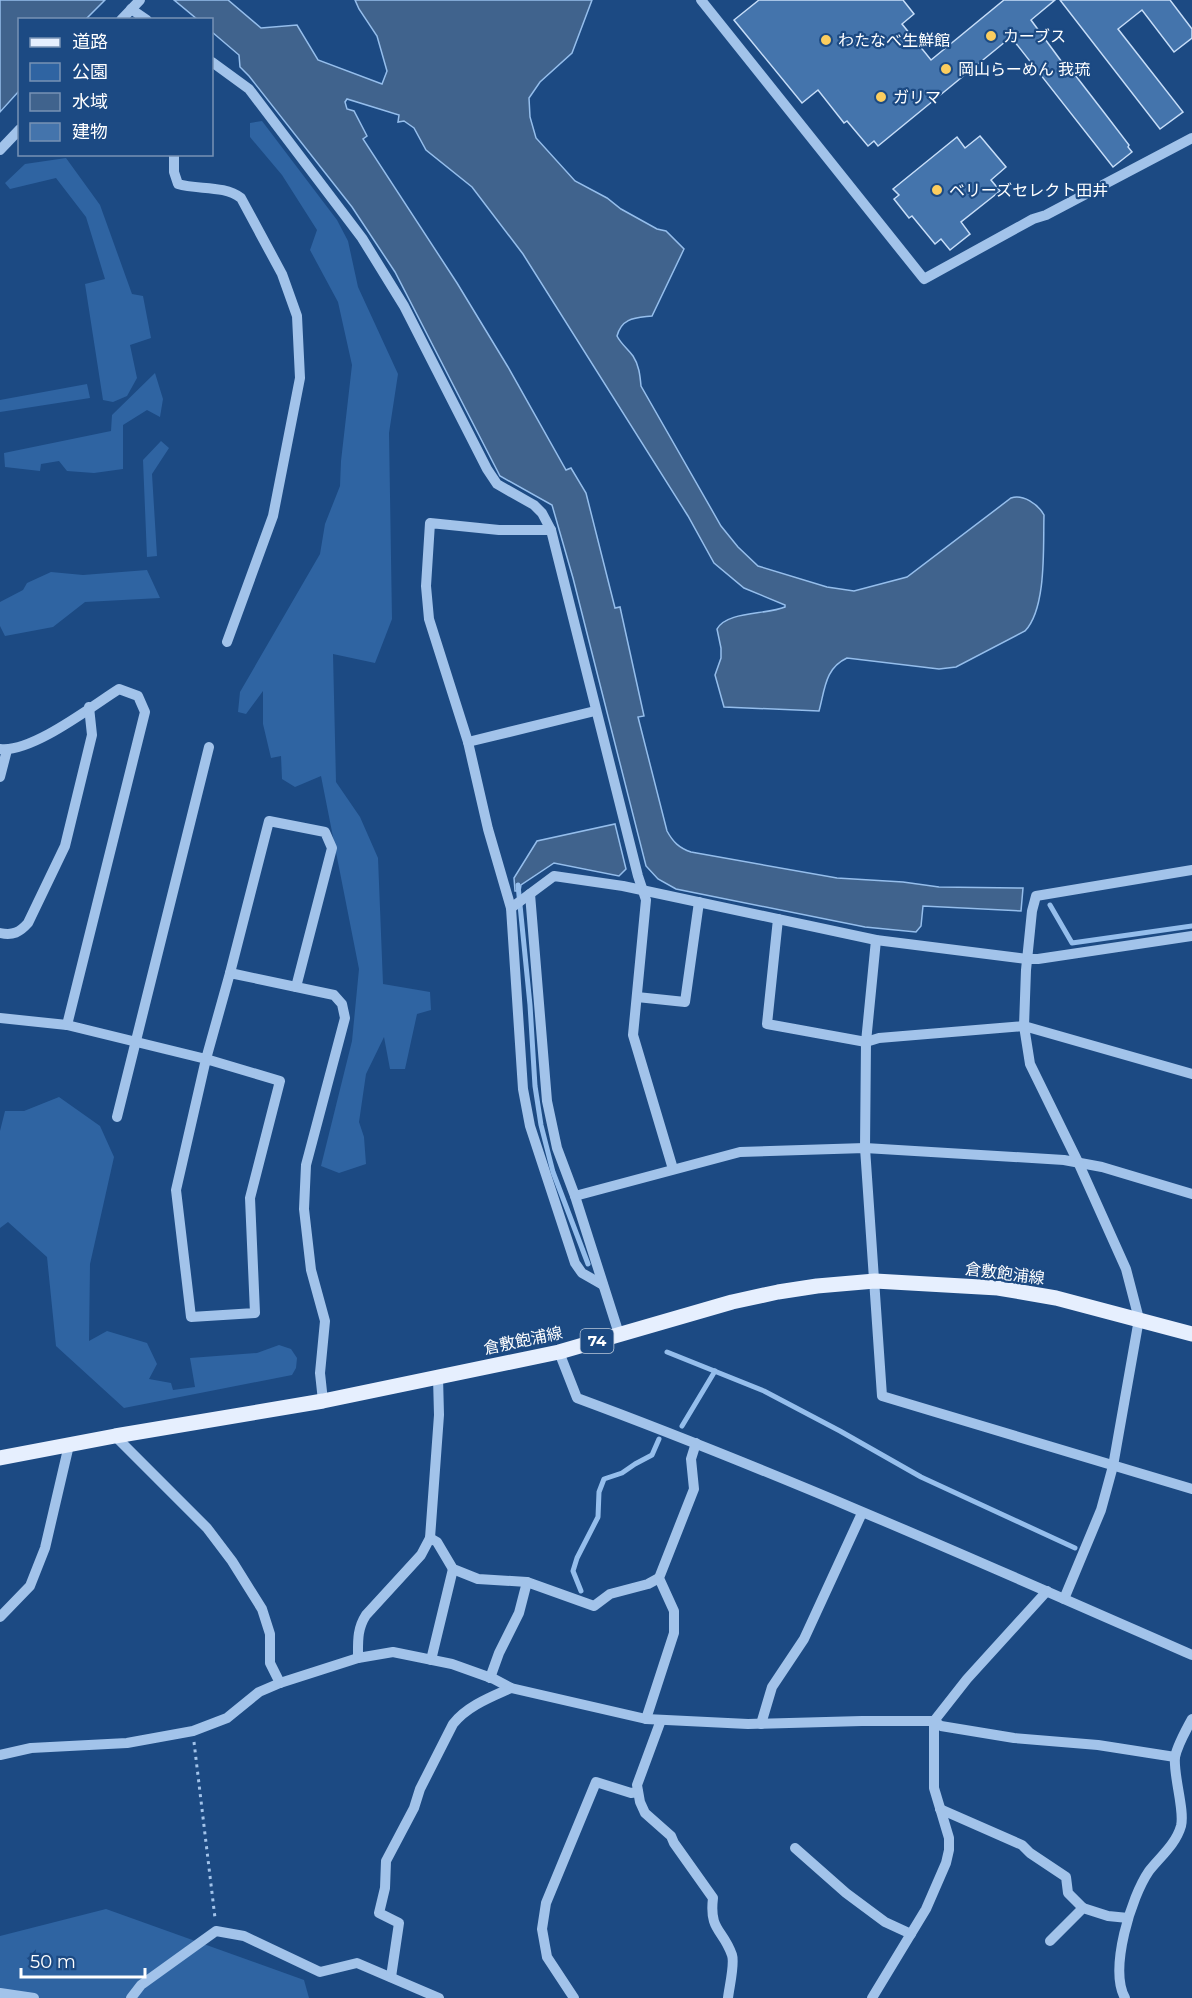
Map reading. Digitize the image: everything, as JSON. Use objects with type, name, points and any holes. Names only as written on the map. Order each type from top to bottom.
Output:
[{"type":"main road","name":"倉敷飽浦線","points":[[0,1458],[323,1401],[559,1352],[732,1302],[817,1286],[875,1281],[998,1288],[1056,1298],[1192,1334]]},
{"type":"street","points":[[123,18],[140,0]]},
{"type":"street","points":[[701,0],[924,279],[1033,219],[1046,215],[1192,138]]},
{"type":"street","points":[[131,9],[144,18]]},
{"type":"street","points":[[213,64],[249,89],[362,238],[404,306],[497,484],[534,505],[542,513],[551,530],[595,711],[646,900],[633,1035],[673,1169]]},
{"type":"street","points":[[0,150],[18,131]]},
{"type":"street","points":[[174,156],[174,172],[178,184],[224,190],[241,198],[282,274],[297,316],[300,378],[273,516],[227,642]]},
{"type":"street","points":[[551,530],[499,530],[430,523],[426,586],[429,619],[468,742],[488,829],[520,901],[547,1101],[557,1148],[575,1196],[619,1334]]},
{"type":"street","points":[[0,777],[3,749],[44,737],[119,689],[138,696],[145,712],[67,1025]]},
{"type":"street","points":[[0,933],[9,935],[21,931],[28,922],[65,846],[93,735],[89,707]]},
{"type":"street","points":[[468,742],[595,711]]},
{"type":"street","points":[[117,1117],[209,747]]},
{"type":"street","points":[[0,1018],[67,1025],[206,1059],[280,1081],[250,1198],[255,1313],[191,1317],[176,1190],[206,1059],[269,821],[325,832],[332,849],[296,987]]},
{"type":"street","points":[[1064,1599],[1101,1510],[1113,1466],[1139,1319],[1126,1269],[1078,1162],[1030,1064],[1024,1026],[1032,911],[1036,896],[1192,870]]},
{"type":"street","points":[[520,901],[554,876],[644,891],[876,940],[1027,959],[1192,936]]},
{"type":"street","points":[[520,901],[524,1089],[530,1126],[574,1263],[582,1273],[603,1285]]},
{"type":"street","points":[[637,997],[685,1002],[699,902]]},
{"type":"street","points":[[778,919],[767,1024],[866,1042],[879,1038],[1024,1026],[1192,1074]]},
{"type":"street","points":[[876,940],[866,1042],[865,1148],[882,1396],[1192,1489]]},
{"type":"street","points":[[230,973],[334,995],[342,1004],[344,1011],[345,1018],[306,1165],[304,1198],[311,1270],[325,1321],[320,1373],[323,1401]]},
{"type":"street","points":[[575,1196],[740,1152],[865,1148],[1064,1160],[1102,1167],[1192,1194]]},
{"type":"street","points":[[559,1352],[577,1398],[696,1443],[1047,1591],[1192,1655]]},
{"type":"street","points":[[358,1658],[358,1633],[366,1614],[421,1555],[430,1538],[439,1415],[438,1377]]},
{"type":"street","points":[[115,1436],[207,1528],[232,1561],[262,1609],[270,1634],[270,1663],[280,1683]]},
{"type":"street","points":[[430,1538],[437,1542],[453,1569],[478,1580],[527,1582],[594,1606],[610,1594],[648,1584],[659,1578],[694,1489],[692,1459],[696,1443]]},
{"type":"street","points":[[0,1617],[30,1586],[45,1548],[69,1445]]},
{"type":"street","points":[[761,1724],[772,1687],[804,1639],[862,1513]]},
{"type":"street","points":[[431,1660],[453,1569]]},
{"type":"street","points":[[646,1719],[674,1633],[674,1611],[659,1578]]},
{"type":"street","points":[[490,1678],[499,1653],[519,1613],[527,1582]]},
{"type":"street","points":[[872,1998],[926,1909],[946,1863],[949,1850],[949,1838],[934,1788],[934,1721],[967,1679],[1047,1591]]},
{"type":"street","points":[[0,1755],[31,1748],[128,1743],[193,1731],[227,1718],[259,1692],[280,1683],[358,1658],[393,1652],[452,1664],[511,1688],[646,1719],[761,1724],[934,1721],[941,1726],[1014,1738],[1098,1745],[1175,1757]]},
{"type":"street","points":[[391,1977],[399,1923],[379,1913],[385,1888],[386,1861],[414,1808],[420,1789],[453,1724],[460,1715],[489,1697],[511,1688]]},
{"type":"street","points":[[1125,1998],[1119,1988],[1119,1969],[1128,1918],[1138,1889],[1175,1840],[1182,1824],[1175,1757],[1192,1719]]},
{"type":"street","points":[[661,1720],[637,1785],[638,1792],[645,1813],[671,1836],[713,1898],[711,1914],[732,1957],[728,1998]]},
{"type":"street","points":[[574,1998],[547,1957],[542,1929],[546,1904],[596,1782],[631,1793],[638,1792]]},
{"type":"street","points":[[940,1809],[1022,1845],[1066,1877],[1068,1893],[1083,1908],[1108,1916],[1128,1918]]},
{"type":"street","points":[[795,1848],[846,1893],[885,1922],[911,1934]]},
{"type":"street","points":[[1050,1941],[1083,1908]]},
{"type":"street","points":[[131,1998],[141,1985],[216,1931],[244,1936],[321,1972],[357,1963],[439,1998]]},
{"type":"street","points":[[0,1993],[34,1998]]},
{"type":"path","points":[[193,1731],[216,1931]]},
{"type":"green space","points":[[262,121],[337,220],[348,241],[358,287],[398,374],[389,433],[392,619],[375,663],[333,654],[336,782],[360,817],[378,858],[383,984],[430,992],[431,1010],[417,1014],[405,1069],[390,1069],[384,1037],[366,1074],[359,1122],[364,1137],[366,1164],[339,1173],[321,1166],[352,1041],[359,969],[321,776],[295,787],[282,779],[281,756],[271,758],[263,724],[263,691],[246,714],[238,712],[240,692],[320,554],[325,524],[340,486],[352,365],[338,302],[310,250],[317,230],[282,175],[250,137],[250,123]]},
{"type":"green space","points":[[66,158],[100,205],[132,294],[143,296],[151,338],[130,345],[137,378],[127,396],[113,402],[103,400],[85,284],[105,279],[86,217],[56,178],[10,189],[5,183],[25,164]]},
{"type":"green space","points":[[155,373],[163,399],[160,417],[147,410],[123,425],[123,469],[94,473],[67,471],[59,461],[41,464],[40,471],[5,467],[4,453],[111,431],[112,415]]},
{"type":"green space","points":[[87,384],[90,398],[0,412],[0,400]]},
{"type":"green space","points":[[161,441],[169,448],[152,474],[157,556],[147,557],[143,460]]},
{"type":"green space","points":[[147,570],[160,598],[85,602],[53,627],[5,636],[0,626],[0,602],[23,590],[27,583],[51,572],[83,575]]},
{"type":"green space","points":[[59,1097],[100,1126],[114,1157],[90,1264],[89,1341],[107,1331],[147,1343],[157,1364],[149,1379],[171,1383],[173,1390],[195,1387],[190,1358],[257,1353],[279,1345],[291,1349],[297,1358],[296,1368],[292,1375],[124,1408],[56,1346],[47,1257],[8,1222],[0,1228],[0,1131],[5,1111],[24,1111]]},
{"type":"green space","points":[[106,1909],[304,1980],[309,1998],[0,1998],[0,1936]]},
{"type":"water","points":[[0,0],[105,0],[87,18],[18,18],[18,92],[0,112]]},
{"type":"water","points":[[174,0],[228,0],[261,28],[297,25],[318,60],[382,84],[387,71],[377,36],[355,0],[592,0],[572,53],[540,82],[529,98],[530,117],[536,138],[575,181],[657,229],[666,231],[684,249],[652,316],[635,318],[626,322],[617,336],[635,359],[641,386],[721,526],[738,547],[758,566],[827,587],[854,591],[907,577],[1011,498],[1020,497],[1030,501],[1044,515],[1040,592],[1032,621],[1025,631],[956,667],[939,669],[847,658],[834,667],[830,673],[819,711],[724,707],[715,675],[721,658],[717,629],[729,619],[777,610],[785,605],[744,588],[714,563],[688,516],[523,254],[472,187],[426,150],[414,128],[404,121],[398,122],[399,115],[347,99],[345,102],[347,109],[354,111],[367,136],[363,139],[457,283],[566,470],[571,468],[586,493],[615,608],[620,607],[644,716],[638,717],[667,831],[677,844],[691,852],[837,878],[903,882],[939,887],[1023,888],[1021,911],[923,906],[921,926],[916,932],[865,927],[676,889],[658,879],[646,866],[573,578],[552,505],[500,476],[395,272],[352,207],[240,67],[239,55],[213,33],[213,18],[196,18]]},
{"type":"water","points":[[615,824],[626,869],[619,876],[554,863],[521,885],[520,891],[515,891],[514,878],[537,841]]},
{"type":"building","points":[[759,0],[903,0],[914,14],[902,24],[931,60],[1004,0],[1055,0],[1031,20],[1070,73],[1072,71],[1129,145],[1132,152],[1113,167],[1011,37],[878,146],[874,141],[868,146],[847,121],[844,123],[818,90],[802,103],[734,20]]},
{"type":"building","points":[[1060,0],[1170,0],[1192,29],[1192,38],[1174,52],[1142,10],[1118,29],[1183,112],[1160,129]]},
{"type":"building","points":[[980,136],[1006,167],[991,180],[1000,191],[961,222],[970,234],[950,250],[941,239],[935,244],[912,216],[909,218],[894,199],[899,195],[893,189],[957,137],[965,148]]},
{"type":"waterway","points":[[518,885],[530,1005],[535,1086],[541,1125],[553,1172],[588,1264]]},
{"type":"waterway","points":[[1050,905],[1072,943],[1192,926]]},
{"type":"waterway","points":[[667,1352],[764,1391],[921,1477],[1075,1548]]},
{"type":"waterway","points":[[682,1426],[715,1371]]},
{"type":"waterway","points":[[581,1591],[573,1571],[577,1558],[598,1517],[599,1492],[604,1479],[622,1473],[652,1455],[659,1439]]},
{"type":"place","name":"カーブス","points":[[991,36]]},
{"type":"place","name":"わたなべ生鮮館","points":[[826,40]]},
{"type":"place","name":"岡山らーめん 我琉","points":[[946,69]]},
{"type":"place","name":"ガリマ","points":[[881,97]]},
{"type":"place","name":"ベリーズセレクト田井","points":[[937,190]]}]
